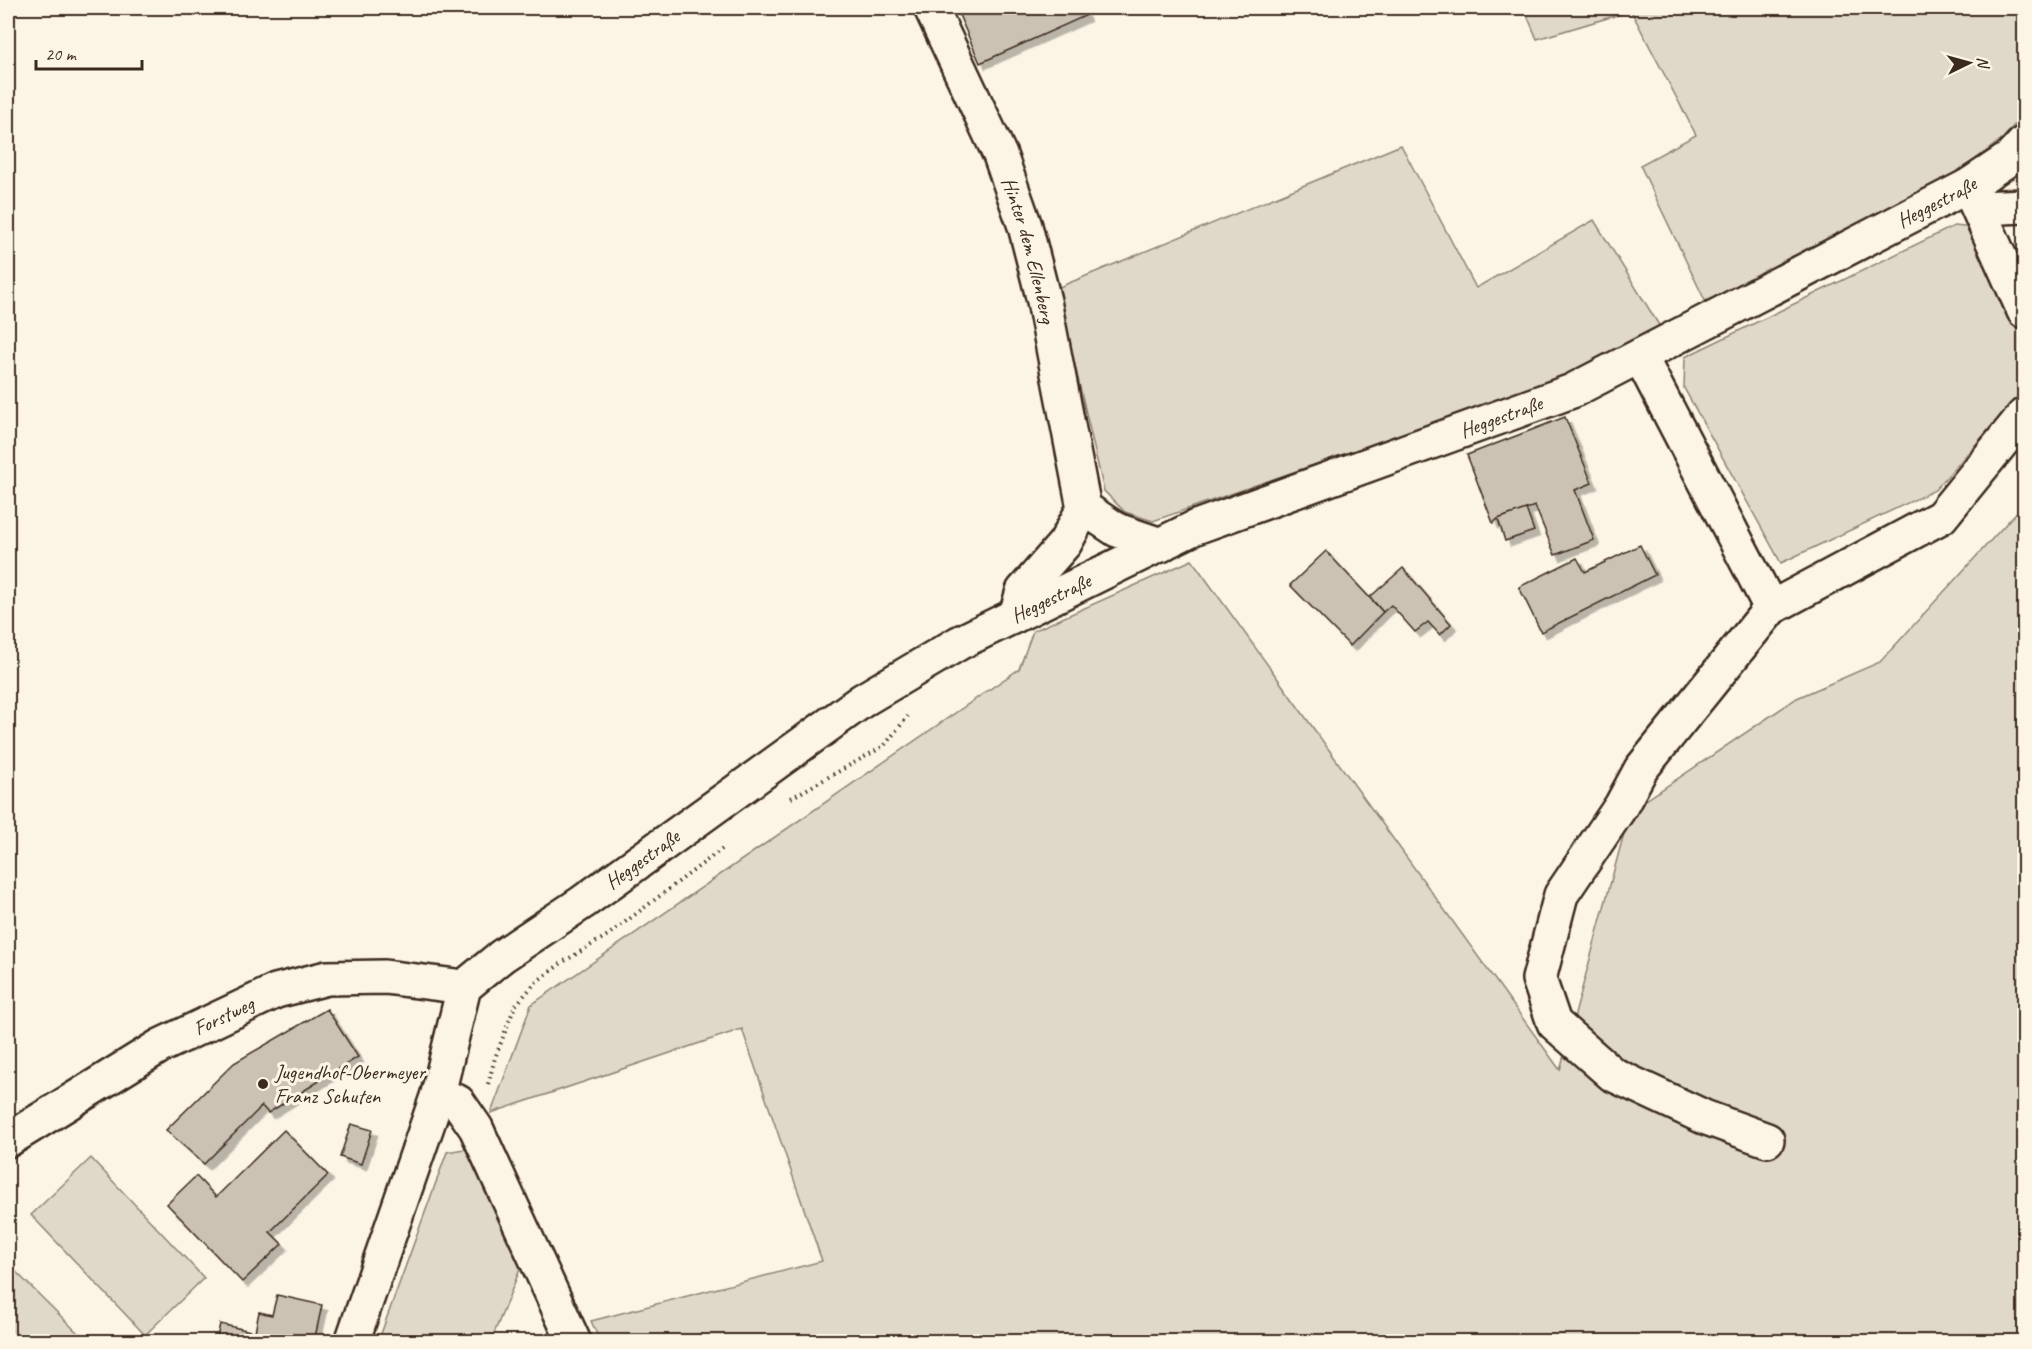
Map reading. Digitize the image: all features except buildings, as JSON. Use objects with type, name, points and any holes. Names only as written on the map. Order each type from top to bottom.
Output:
[{"type":"street","name":"Hinter dem Ellenberg","points":[[931,8],[1000,155],[1026,226],[1044,301],[1084,508]]},
{"type":"street","name":"Heggestraße","points":[[464,987],[502,956],[583,902],[863,700],[959,643],[1196,527],[1572,391],[1640,356],[1974,197],[2025,143]]},
{"type":"street","points":[[1974,197],[2025,206]]},
{"type":"street","points":[[1974,197],[2025,311]]},
{"type":"street","points":[[1640,356],[1772,608]]},
{"type":"street","points":[[1767,1140],[1704,1117],[1612,1074],[1554,1023],[1539,979],[1561,895],[1621,807],[1641,769],[1772,608],[1941,517],[2025,415]]},
{"type":"street","points":[[1016,615],[1023,591],[1065,543],[1084,508],[1117,531],[1161,545]]},
{"type":"street","name":"Forstweg","points":[[8,1140],[160,1046],[276,991],[327,978],[385,977],[464,987]]},
{"type":"street","points":[[352,1341],[438,1094],[464,987]]},
{"type":"street","points":[[438,1094],[458,1102],[476,1128],[574,1341]]},
{"type":"path","points":[[788,800],[884,746],[913,710]]},
{"type":"path","points":[[476,1128],[495,1058],[515,1006],[536,982],[563,962],[608,935],[731,842]]},
{"type":"shaded area","points":[[1524,8],[2024,8],[2024,114],[2003,138],[1966,167],[1709,309],[1640,165],[1696,135],[1631,11],[1537,39]]},
{"type":"shaded area","points":[[1401,145],[1476,288],[1594,220],[1662,330],[1566,377],[1153,521],[1125,512],[1104,491],[1057,288]]},
{"type":"shaded area","points":[[1954,226],[1974,228],[2024,338],[2024,390],[1935,490],[1781,563],[1684,388],[1685,357]]},
{"type":"shaded area","points":[[2024,504],[2024,1341],[600,1341],[591,1321],[822,1261],[742,1029],[491,1113],[531,1005],[1019,669],[1033,631],[1192,560],[1560,1070],[1630,811],[1797,698],[1880,662]]},
{"type":"shaded area","points":[[464,1149],[478,1158],[525,1257],[491,1341],[378,1342],[447,1152]]},
{"type":"shaded area","points":[[91,1158],[204,1278],[145,1335],[31,1215]]},
{"type":"shaded area","points":[[8,1264],[86,1341],[8,1341]]},
{"type":"place","name":"Jugendhof-Obermeyer Franz Schuten","points":[[263,1084]]}]
